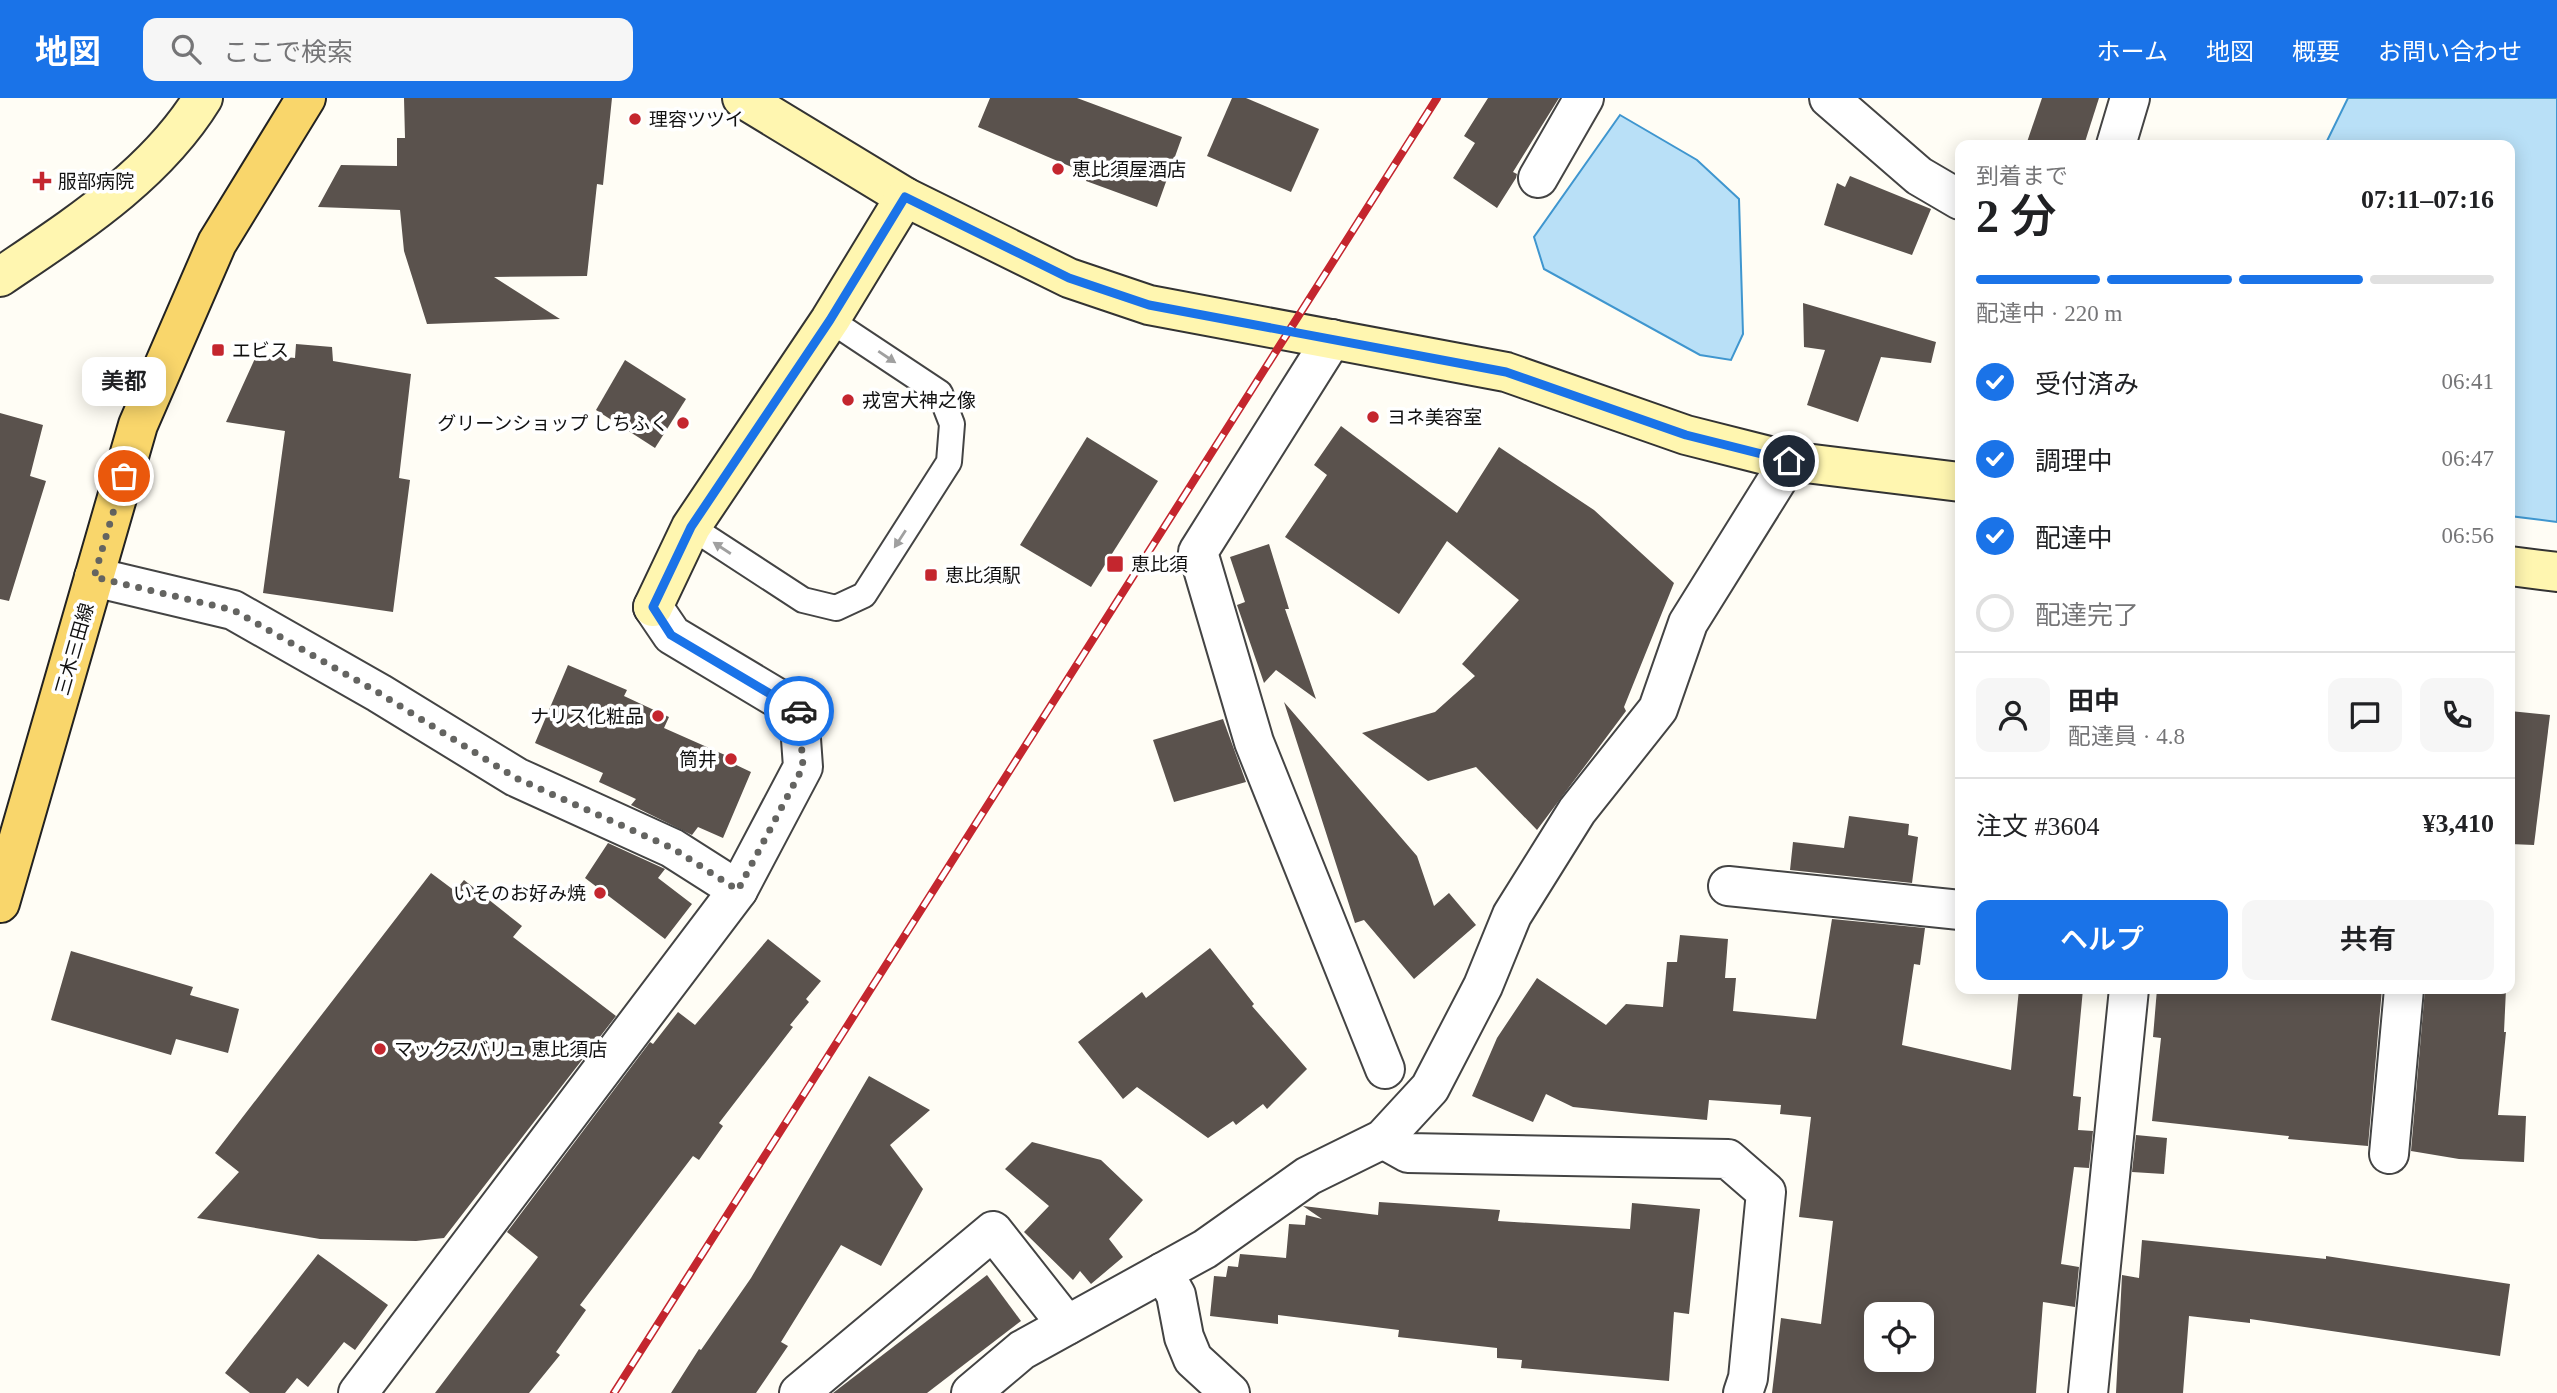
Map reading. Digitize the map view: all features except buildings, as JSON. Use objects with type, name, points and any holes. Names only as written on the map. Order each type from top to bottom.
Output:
[{"type":"main road","name":"三木三田線","points":[[0,903],[138,425],[217,243],[306,98]]},
{"type":"street","points":[[0,277],[102,208],[184,129],[203,98]]},
{"type":"street","points":[[742,98],[905,197],[1069,278],[1126,298],[1175,310],[1506,372],[1686,435],[1789,461],[1955,481]]},
{"type":"street","points":[[1538,178],[1584,98]]},
{"type":"street","points":[[1829,98],[1919,176],[1955,197]]},
{"type":"street","points":[[2117,140],[2130,98]]},
{"type":"street","points":[[358,1393],[738,890],[803,767],[799,711],[671,635],[653,607],[691,527],[830,320],[905,197]]},
{"type":"street","points":[[1332,340],[1198,552],[1254,742],[1385,1069]]},
{"type":"street","points":[[971,1393],[1023,1350],[1205,1249],[1308,1177],[1383,1139],[1430,1088],[1483,986],[1512,915],[1577,811],[1658,709],[1688,623],[1789,461]]},
{"type":"street","points":[[2515,567],[2557,572]]},
{"type":"street","points":[[94,577],[233,610],[379,693],[516,778],[672,848],[738,890]]},
{"type":"street","points":[[1728,886],[1955,909]]},
{"type":"street","points":[[2088,1393],[2128,994]]},
{"type":"street","points":[[2389,1154],[2404,994]]},
{"type":"street","points":[[1383,1139],[1408,1153],[1728,1160],[1766,1192],[1748,1378],[1743,1393]]},
{"type":"street","points":[[799,1393],[993,1231],[1067,1325]]},
{"type":"street","points":[[1163,1272],[1177,1295],[1184,1337],[1193,1359],[1230,1393]]},
{"type":"lane","points":[[691,527],[803,600],[836,608],[864,595],[949,462],[952,424],[940,393],[830,320]]},
{"type":"water","points":[[2348,98],[2557,98],[2557,522],[2515,517],[2515,140],[2327,140]]},
{"type":"water","points":[[1620,115],[1697,160],[1739,199],[1743,334],[1731,360],[1700,355],[1544,269],[1534,237]]},
{"type":"railway","points":[[614,1393],[1437,98]]},
{"type":"way so far","points":[[124,476],[94,577],[233,610],[379,693],[516,778],[672,848],[738,890],[803,767],[799,711]]},
{"type":"place","name":"理容ツツイ","points":[[635,119]]},
{"type":"place","name":"恵比須屋酒店","points":[[1058,169]]},
{"type":"place","name":"服部病院","points":[[42,181]]},
{"type":"place","name":"エビス","points":[[218,350]]},
{"type":"place","name":"戎宮大神之像","points":[[848,400]]},
{"type":"place","name":"ヨネ美容室","points":[[1373,417]]},
{"type":"place","name":"グリーンショップ しちふく","points":[[683,423]]},
{"type":"place","name":"美都","points":[[124,476]]},
{"type":"place","name":"恵比須","points":[[1115,564]]},
{"type":"place","name":"恵比須駅","points":[[931,575]]},
{"type":"place","name":"ナリス化粧品","points":[[658,716]]},
{"type":"place","name":"筒井","points":[[731,759]]},
{"type":"place","name":"いそのお好み焼","points":[[600,893]]},
{"type":"place","name":"マックスバリュ 恵比須店","points":[[380,1049]]},
{"type":"route","points":[[799,711],[671,635],[653,607],[691,527],[830,320],[905,197],[1069,278],[1149,305],[1290,334],[1506,372],[1582,396],[1686,435],[1789,461]]}]
